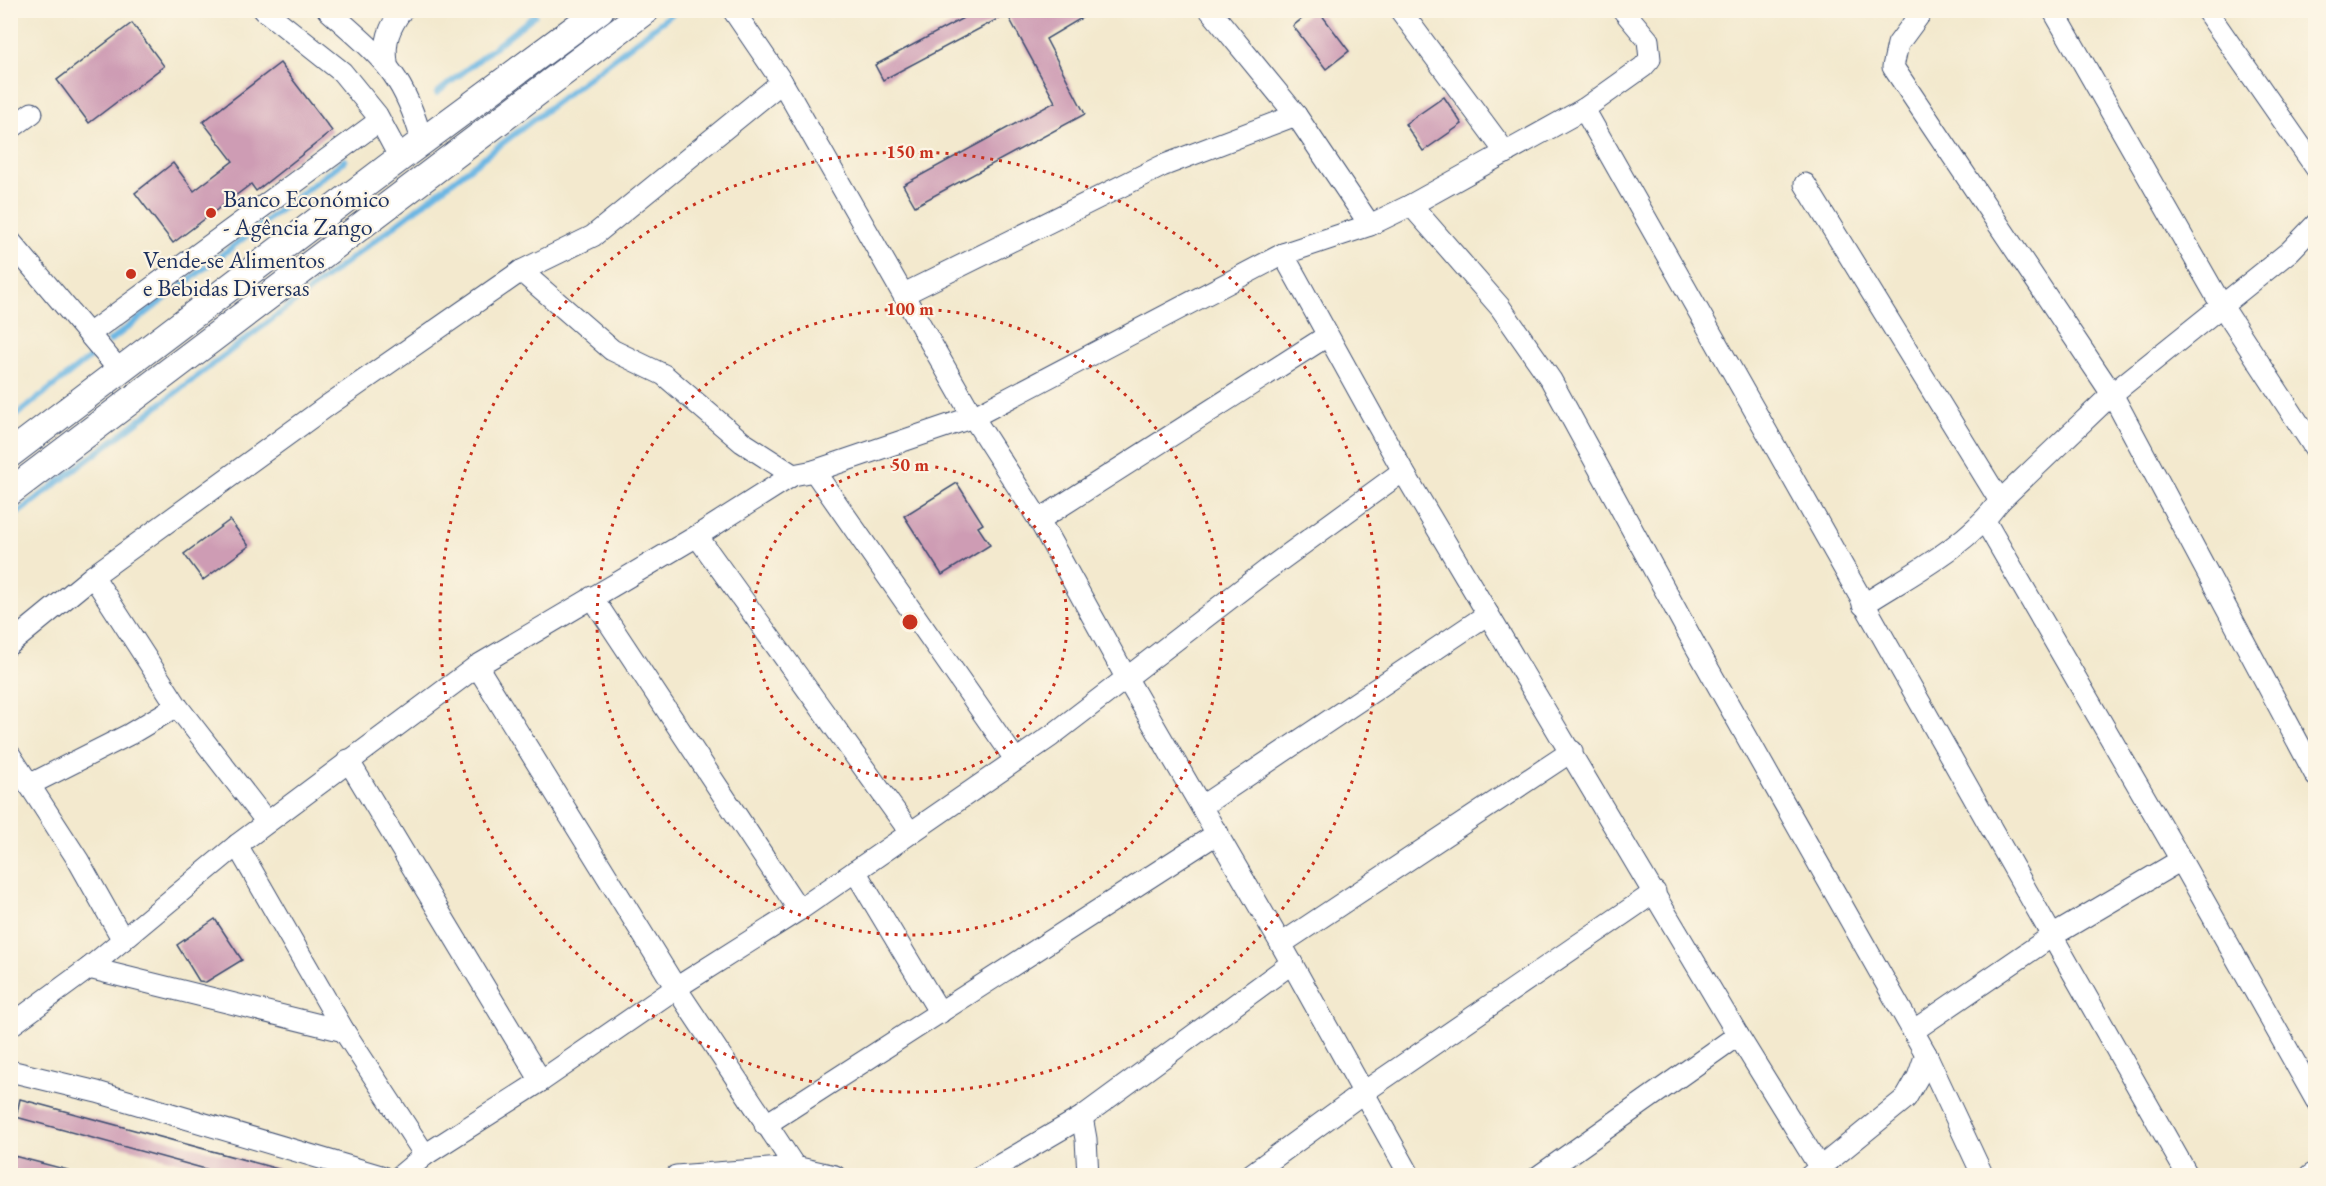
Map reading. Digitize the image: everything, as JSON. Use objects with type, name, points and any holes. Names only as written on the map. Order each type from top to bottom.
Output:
[{"type":"main road","points":[[10,454],[422,141],[600,10]]},
{"type":"main road","points":[[10,492],[646,10]]},
{"type":"street","points":[[264,10],[342,72],[362,94],[400,158]]},
{"type":"street","points":[[328,10],[387,63],[410,104],[422,141]]},
{"type":"street","points":[[387,63],[384,45],[402,10]]},
{"type":"street","points":[[734,10],[782,82],[974,417],[1039,520],[1127,679],[1292,963],[1410,1176]]},
{"type":"street","points":[[1210,10],[1296,115],[1370,225]]},
{"type":"street","points":[[1400,10],[1506,153]]},
{"type":"street","points":[[10,1026],[89,968],[237,845],[477,666],[697,536],[793,475],[814,471],[974,417],[1284,254],[1370,225],[1412,205],[1584,110],[1643,67],[1650,59],[1648,40],[1623,10]]},
{"type":"street","points":[[1923,10],[1898,44],[1893,67],[2112,394],[2316,776]]},
{"type":"street","points":[[2053,10],[2222,306],[2316,450]]},
{"type":"street","points":[[2206,10],[2316,168]]},
{"type":"street","points":[[10,644],[93,576],[327,406],[521,272],[593,236],[782,82]]},
{"type":"street","points":[[1584,110],[2187,1176]]},
{"type":"street","points":[[10,129],[32,112]]},
{"type":"street","points":[[904,294],[1162,166],[1296,115]]},
{"type":"street","points":[[89,334],[379,121]]},
{"type":"street","points":[[1805,184],[2000,501]]},
{"type":"street","points":[[1412,205],[1500,308],[1551,380],[1696,646],[1926,1054],[1983,1176]]},
{"type":"street","points":[[1863,605],[1957,544],[1985,521],[2000,501],[2112,394],[2290,251],[2316,224]]},
{"type":"street","points":[[10,241],[120,371]]},
{"type":"street","points":[[1284,254],[1403,471],[1655,891],[1815,1172],[1906,1098],[1918,1077],[1926,1054]]},
{"type":"street","points":[[521,272],[612,350],[664,375],[742,442],[793,475]]},
{"type":"street","points":[[1039,520],[1327,336]]},
{"type":"street","points":[[814,471],[1015,759]]},
{"type":"street","points":[[400,1176],[425,1155],[542,1081],[676,988],[799,910],[1015,759],[1127,679],[1267,570],[1403,471]]},
{"type":"street","points":[[1985,521],[2181,860],[2316,1100]]},
{"type":"street","points":[[697,536],[910,832]]},
{"type":"street","points":[[93,576],[177,706],[267,822]]},
{"type":"street","points":[[592,597],[799,910]]},
{"type":"street","points":[[1202,806],[1488,614]]},
{"type":"street","points":[[477,666],[676,988],[795,1167]]},
{"type":"street","points":[[29,785],[130,734],[177,706]]},
{"type":"street","points":[[1281,944],[1572,751]]},
{"type":"street","points":[[10,755],[78,860],[123,940]]},
{"type":"street","points":[[348,760],[542,1081]]},
{"type":"street","points":[[765,1125],[1218,834]]},
{"type":"street","points":[[237,845],[344,1031],[425,1155]]},
{"type":"street","points":[[1913,1031],[2052,936],[2181,860]]},
{"type":"street","points":[[855,871],[940,1013]]},
{"type":"street","points":[[1249,1176],[1364,1092],[1655,891]]},
{"type":"street","points":[[981,1176],[1082,1117],[1292,963]]},
{"type":"street","points":[[89,968],[344,1031]]},
{"type":"street","points":[[1539,1176],[1738,1035]]},
{"type":"street","points":[[10,1071],[96,1092],[344,1171],[381,1176]]},
{"type":"street","points":[[1082,1117],[1088,1176]]},
{"type":"street","points":[[676,1176],[795,1167],[835,1176]]},
{"type":"street","points":[[2310,1176],[2316,1172]]},
{"type":"building","points":[[978,10],[1095,10],[1046,39],[1085,114],[915,206],[903,185],[1055,102],[1007,14],[883,80],[875,65]]},
{"type":"building","points":[[1313,10],[1318,10],[1349,51],[1326,69],[1293,26]]},
{"type":"building","points":[[132,23],[164,66],[89,123],[57,80]]},
{"type":"building","points":[[280,63],[332,131],[256,191],[251,184],[173,243],[135,193],[173,163],[194,191],[233,161],[203,122]]},
{"type":"building","points":[[1444,97],[1462,124],[1423,151],[1405,124]]},
{"type":"building","points":[[957,483],[983,524],[978,527],[990,545],[942,575],[904,516]]},
{"type":"building","points":[[230,520],[249,546],[203,580],[184,554]]},
{"type":"building","points":[[215,919],[242,960],[206,982],[199,981],[177,945]]},
{"type":"building","points":[[20,1099],[282,1170],[281,1176],[231,1176],[16,1117]]},
{"type":"building","points":[[10,1155],[68,1170],[67,1176],[10,1176]]},
{"type":"waterway","points":[[10,519],[677,10]]},
{"type":"waterway","points":[[437,93],[535,15]]},
{"type":"waterway","points":[[110,341],[345,160]]},
{"type":"waterway","points":[[10,420],[92,356]]},
{"type":"place","name":"Banco Económico - Agência Zango","points":[[211,213]]},
{"type":"place","name":"Vende-se Alimentos e Bebidas Diversas","points":[[131,274]]}]
